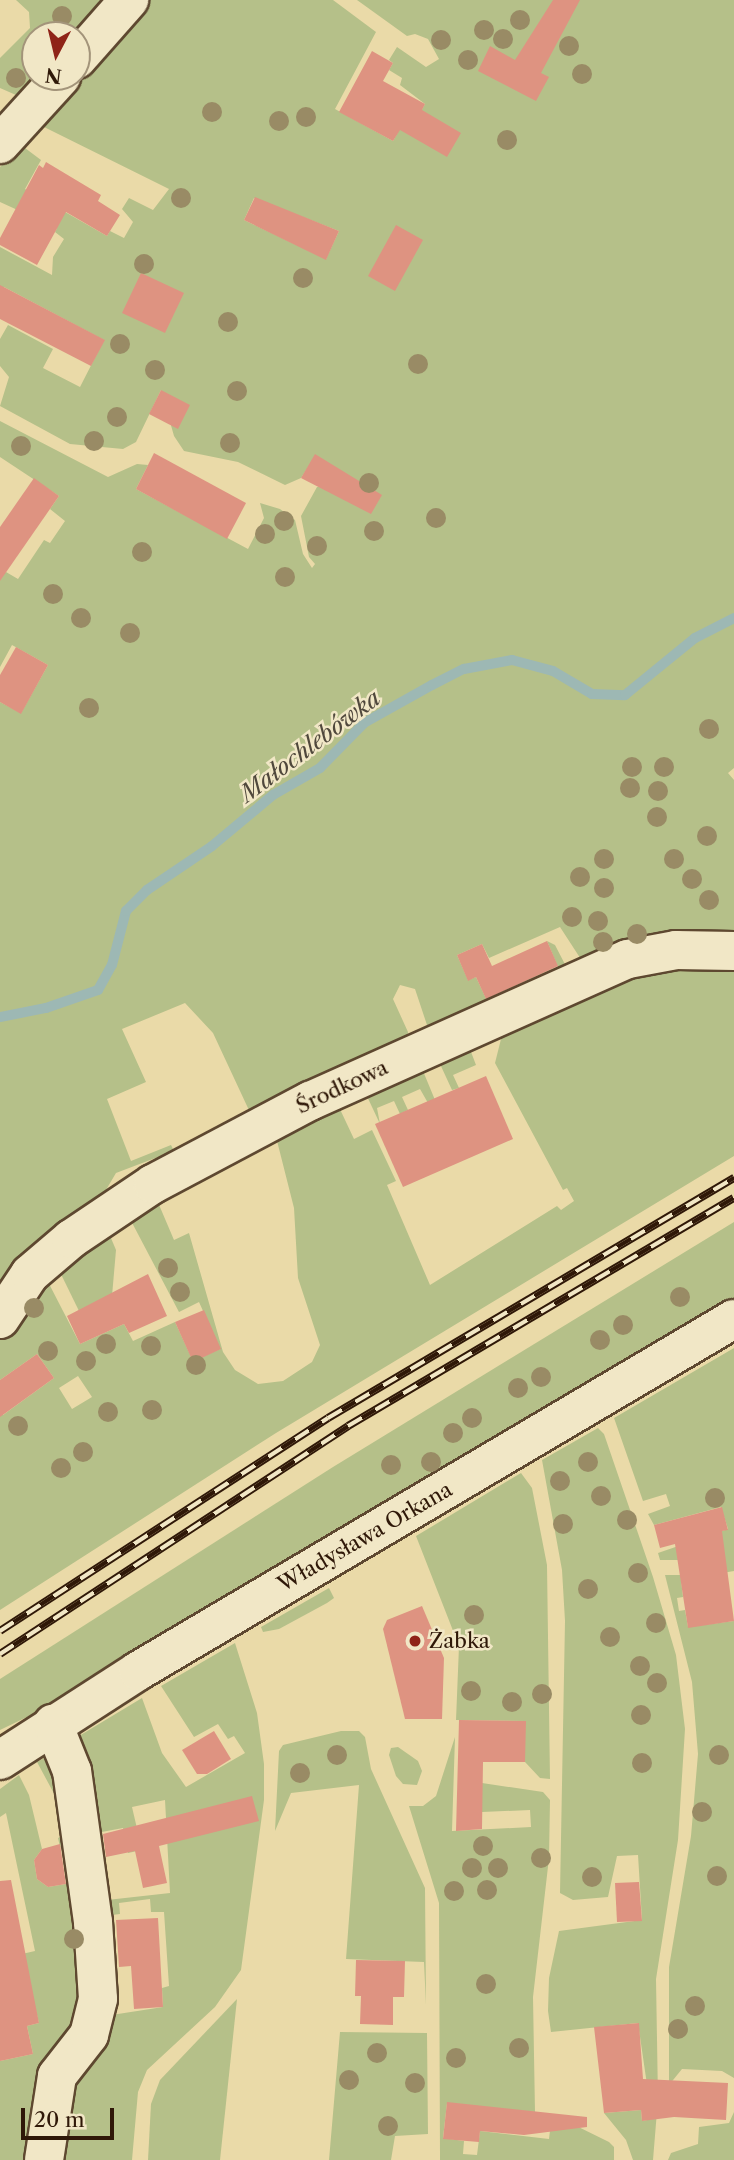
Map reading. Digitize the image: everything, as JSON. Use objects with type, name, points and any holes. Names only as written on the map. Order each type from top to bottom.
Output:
[{"type":"street","points":[[91,43],[130,0]]},
{"type":"street","points":[[0,144],[14,106],[38,91]]},
{"type":"street","name":"Środkowa","points":[[0,1319],[36,1268],[81,1232],[163,1179],[310,1101],[628,959],[676,950],[734,951]]},
{"type":"street","name":"Władysława Orkana","points":[[0,1760],[53,1724],[734,1319]]},
{"type":"street","points":[[44,2160],[57,2076],[89,2035],[98,1999],[93,1922],[72,1771],[53,1724]]},
{"type":"green space","points":[[16,0],[103,0],[84,21],[30,21],[29,12]]},
{"type":"green space","points":[[145,0],[333,0],[376,32],[335,109],[393,141],[402,125],[411,130],[425,104],[400,85],[402,78],[389,70],[393,63],[389,60],[397,47],[426,67],[439,59],[428,39],[415,34],[407,36],[357,0],[734,0],[734,768],[728,773],[734,780],[734,944],[586,967],[560,927],[489,958],[482,944],[457,955],[468,980],[476,977],[489,1005],[542,981],[539,976],[558,967],[547,941],[555,945],[570,974],[450,1030],[427,1025],[415,989],[400,985],[393,999],[408,1032],[406,1049],[254,1121],[213,1033],[185,1003],[122,1029],[146,1082],[107,1099],[131,1161],[171,1145],[179,1161],[158,1157],[116,1173],[100,1200],[0,1305],[0,702],[21,713],[48,665],[12,645],[0,667],[0,579],[6,572],[18,579],[44,540],[50,543],[65,521],[50,509],[59,496],[0,457],[0,421],[108,477],[137,464],[148,465],[136,489],[248,549],[264,518],[260,503],[280,509],[295,520],[303,554],[312,568],[315,564],[309,557],[301,516],[317,487],[325,487],[316,455],[301,478],[285,485],[238,462],[184,451],[174,436],[161,390],[136,442],[123,449],[70,444],[0,406],[9,377],[0,366],[0,339],[8,325],[53,349],[43,368],[80,387],[104,340],[4,287],[0,293],[0,247],[52,275],[53,257],[64,239],[55,232],[57,228],[0,202],[0,167],[21,145],[41,160],[25,189],[107,236],[110,231],[124,238],[133,222],[122,209],[129,198],[153,210],[169,189],[40,125],[64,91],[91,91],[91,61]],"holes":[[[254,198],[339,231],[326,259],[244,220]]]},
{"type":"green space","points":[[21,37],[21,89],[16,95],[0,88],[0,58]]},
{"type":"green space","points":[[734,960],[734,1156],[276,1433],[0,1610],[0,1412],[3,1415],[54,1378],[37,1354],[0,1380],[0,1339],[28,1284],[45,1276],[80,1344],[124,1324],[133,1341],[175,1322],[193,1361],[220,1349],[199,1302],[179,1312],[129,1217],[154,1193],[174,1240],[189,1233],[223,1352],[235,1370],[258,1384],[283,1381],[312,1362],[320,1345],[298,1278],[294,1208],[274,1129],[468,1044],[476,1065],[453,1075],[459,1088],[452,1090],[440,1064],[423,1071],[435,1100],[428,1103],[420,1089],[402,1097],[408,1110],[400,1114],[394,1101],[377,1108],[380,1124],[365,1092],[338,1105],[354,1139],[372,1130],[396,1181],[387,1185],[430,1285],[557,1206],[561,1210],[574,1201],[567,1188],[563,1190],[495,1063],[504,1027],[608,974]],"holes":[[[78,1376],[92,1397],[72,1409],[59,1388]]]},
{"type":"green space","points":[[734,1222],[734,1303],[60,1701],[0,1730],[0,1679],[333,1467]]},
{"type":"green space","points":[[108,1231],[116,1250],[112,1296],[79,1311],[57,1266]]},
{"type":"green space","points":[[734,1348],[734,1571],[681,1580],[683,1597],[677,1598],[679,1611],[685,1610],[688,1627],[734,1621],[734,2078],[722,2071],[682,2069],[669,2085],[669,1967],[691,1836],[698,1754],[692,1682],[665,1575],[680,1575],[684,1560],[660,1560],[658,1553],[728,1529],[721,1507],[654,1525],[648,1514],[670,1506],[666,1494],[643,1501],[614,1418]]},
{"type":"green space","points":[[598,1428],[604,1434],[653,1577],[676,1655],[685,1729],[678,1840],[656,1979],[658,2099],[653,2160],[633,2160],[626,2140],[604,2113],[641,2110],[642,2121],[652,2119],[638,2023],[551,2032],[548,2011],[549,1978],[559,1931],[642,1920],[638,1855],[617,1856],[608,1897],[573,1900],[560,1893],[565,1621],[562,1570],[542,1460]]},
{"type":"green space","points":[[521,1473],[532,1488],[547,1565],[550,1779],[540,1778],[525,1762],[525,1721],[456,1720],[459,1646],[416,1536]]},
{"type":"green space","points":[[329,1588],[334,1598],[327,1603],[279,1629],[263,1632],[261,1627]]},
{"type":"green space","points":[[235,1643],[257,1713],[264,1764],[264,1800],[241,1970],[215,2007],[147,2070],[138,2092],[132,2160],[49,2160],[59,2092],[105,2016],[163,2007],[162,1988],[169,1986],[164,1912],[151,1912],[150,1899],[119,1903],[120,1914],[112,1915],[115,1989],[98,1901],[170,1893],[165,1800],[132,1807],[142,1850],[128,1853],[123,1828],[91,1834],[74,1739],[142,1698],[162,1753],[186,1787],[245,1753],[234,1736],[228,1739],[218,1724],[194,1737],[161,1686]]},
{"type":"green space","points":[[341,1731],[359,1731],[365,1737],[371,1769],[425,1888],[426,2005],[424,1962],[346,1959],[359,1785],[291,1793],[275,1831],[279,1751],[283,1745]]},
{"type":"green space","points":[[455,1737],[452,1831],[531,1827],[530,1810],[482,1812],[482,1783],[543,1792],[550,1800],[549,1858],[533,1997],[535,2112],[447,2103],[443,2138],[464,2141],[463,2154],[477,2155],[480,2131],[549,2139],[552,2114],[609,2142],[614,2147],[614,2160],[440,2160],[439,1903],[409,1806],[423,1806],[436,1796]]},
{"type":"green space","points":[[398,1747],[418,1761],[422,1771],[417,1785],[403,1784],[396,1776],[389,1755],[391,1748]]},
{"type":"green space","points":[[50,1755],[61,1770],[80,1874],[90,2001],[80,2038],[50,2080],[38,2160],[0,2160],[0,2061],[33,2054],[27,2026],[39,2023],[31,1991],[0,1997],[0,1959],[35,1951],[6,1813],[0,1817],[0,1789],[19,1775],[29,1795],[42,1849],[34,1860],[37,1879],[48,1887],[66,1884],[74,1872],[71,1855],[60,1847],[58,1838],[68,1833],[65,1814],[37,1762]]},
{"type":"green space","points":[[237,1999],[220,2160],[148,2160],[151,2104],[160,2080]]},
{"type":"green space","points":[[340,2032],[427,2033],[428,2134],[395,2136],[391,2160],[329,2160]]},
{"type":"green space","points":[[734,2112],[734,2160],[668,2160],[671,2153],[698,2144],[699,2127],[729,2123]]},
{"type":"building","points":[[553,0],[580,0],[541,73],[549,77],[536,101],[478,71],[490,46],[515,60]]},
{"type":"building","points":[[372,51],[393,63],[383,81],[425,104],[422,110],[461,133],[447,157],[400,130],[393,141],[339,112]]},
{"type":"building","points":[[46,162],[101,195],[98,201],[120,215],[107,236],[66,212],[37,265],[0,245],[0,238],[39,165],[43,168]]},
{"type":"building","points":[[255,197],[339,231],[326,260],[244,220]]},
{"type":"building","points":[[396,225],[423,240],[395,291],[368,276]]},
{"type":"building","points":[[141,273],[184,293],[165,333],[122,313]]},
{"type":"building","points":[[0,285],[105,340],[91,366],[0,319]]},
{"type":"building","points":[[161,390],[190,405],[178,429],[149,414]]},
{"type":"building","points":[[154,453],[246,503],[227,539],[136,489]]},
{"type":"building","points":[[315,454],[382,495],[371,514],[301,478]]},
{"type":"building","points":[[34,478],[59,496],[0,581],[0,527]]},
{"type":"building","points":[[16,647],[48,665],[21,714],[0,702],[0,675]]},
{"type":"building","points":[[547,941],[558,966],[486,999],[476,977],[468,981],[457,955],[482,944],[492,966]]},
{"type":"building","points":[[486,1076],[513,1139],[403,1187],[375,1124]]},
{"type":"building","points":[[148,1274],[167,1316],[129,1333],[124,1324],[80,1344],[67,1316]]},
{"type":"building","points":[[204,1310],[221,1349],[193,1362],[175,1322]]},
{"type":"building","points":[[37,1354],[54,1378],[0,1417],[0,1380]]},
{"type":"building","points":[[722,1507],[728,1530],[722,1531],[734,1621],[688,1628],[675,1544],[660,1548],[654,1525]]},
{"type":"building","points":[[422,1606],[444,1658],[442,1719],[405,1719],[383,1629],[387,1620]]},
{"type":"building","points":[[459,1720],[526,1721],[525,1762],[483,1762],[482,1829],[456,1831]]},
{"type":"building","points":[[214,1731],[231,1759],[207,1774],[197,1774],[182,1750]]},
{"type":"building","points":[[252,1796],[259,1821],[159,1846],[167,1883],[143,1888],[135,1851],[106,1857],[103,1834]]},
{"type":"building","points":[[60,1844],[66,1884],[48,1887],[37,1879],[34,1860],[42,1849]]},
{"type":"building","points":[[11,1880],[39,2023],[27,2026],[33,2054],[0,2061],[0,1881]]},
{"type":"building","points":[[639,1882],[642,1921],[617,1922],[615,1883]]},
{"type":"building","points":[[158,1918],[163,2007],[134,2009],[131,1966],[119,1967],[116,1920]]},
{"type":"building","points":[[356,1960],[405,1961],[404,1997],[393,1997],[393,2025],[360,2024],[361,1996],[355,1996]]},
{"type":"building","points":[[639,2023],[643,2079],[728,2083],[726,2120],[674,2117],[642,2121],[641,2110],[604,2113],[594,2027]]},
{"type":"building","points":[[447,2102],[587,2117],[587,2127],[524,2135],[480,2131],[479,2142],[443,2139]]},
{"type":"waterway","name":"Małochlebówka","points":[[0,1017],[46,1008],[98,990],[112,965],[126,911],[147,890],[212,846],[273,795],[320,768],[364,723],[432,685],[464,669],[512,660],[553,671],[592,694],[625,695],[695,638],[734,618]]},
{"type":"railway","points":[[0,1631],[328,1418],[734,1178]]},
{"type":"railway","points":[[0,1654],[348,1426],[734,1198]]},
{"type":"place","name":"Żabka","points":[[415,1641]]}]
